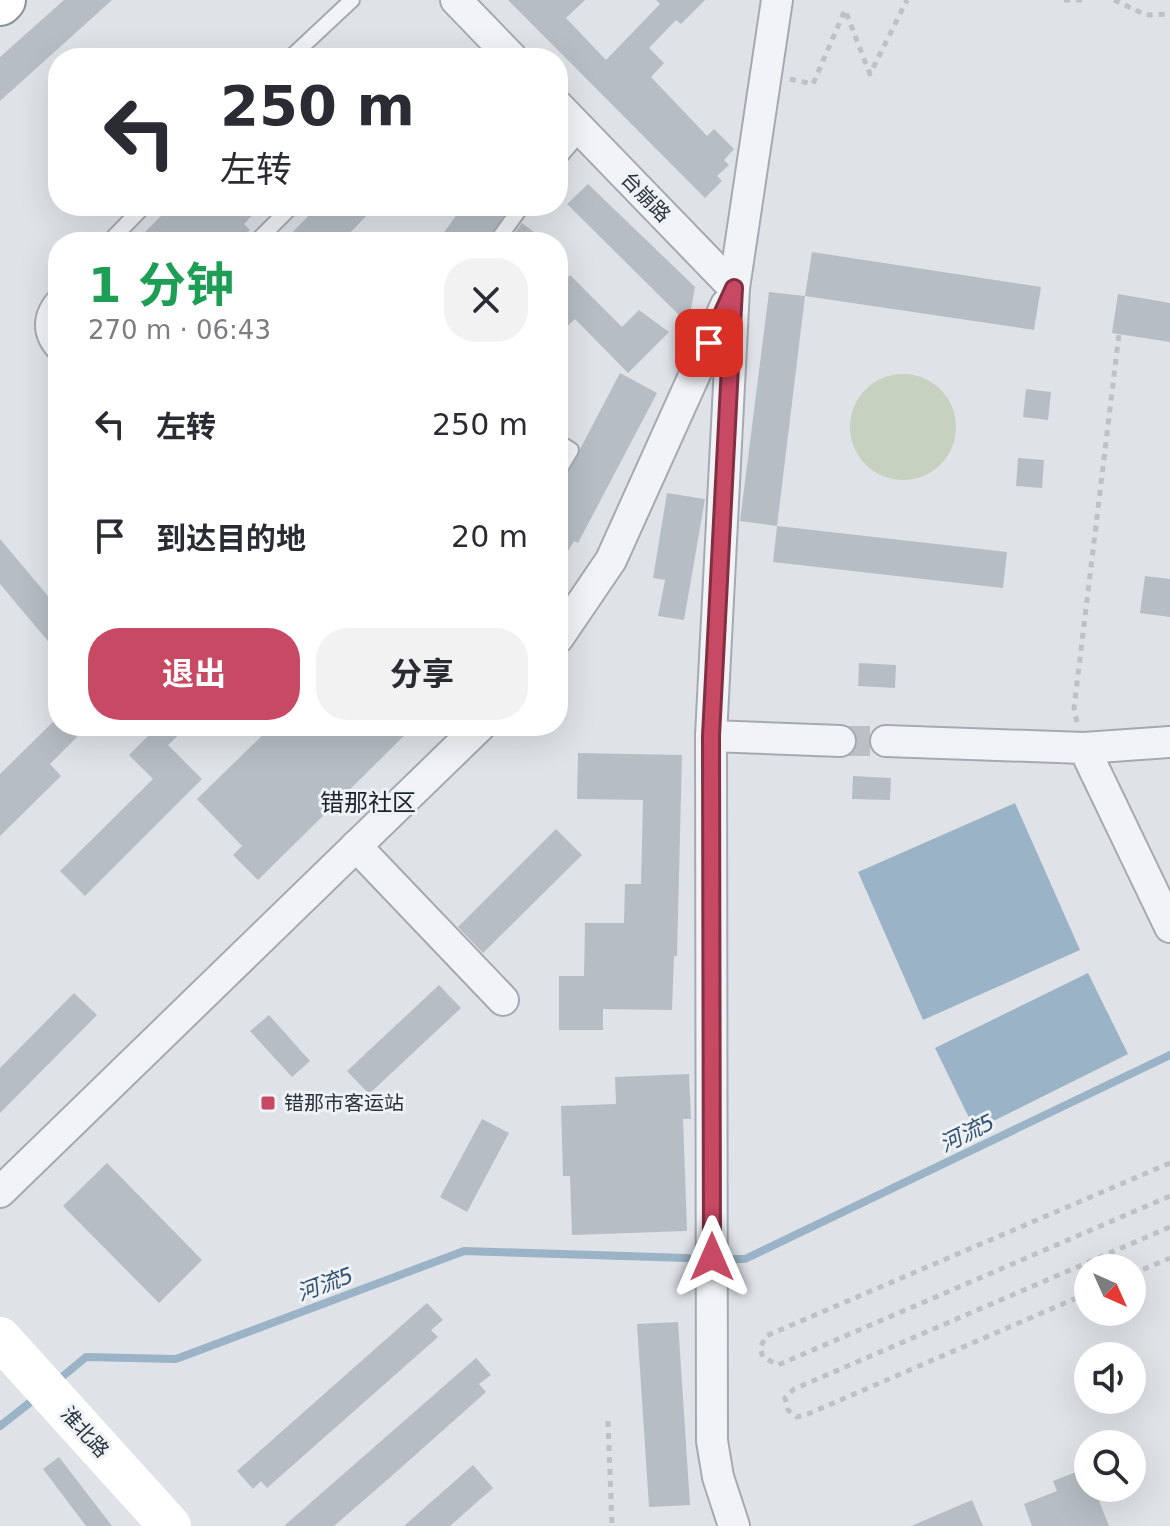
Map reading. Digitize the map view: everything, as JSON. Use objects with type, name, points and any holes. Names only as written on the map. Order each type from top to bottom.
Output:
[{"type":"street","points":[[734,1526],[718,1477],[712,1441],[711,736],[734,288],[777,0]]},
{"type":"street","points":[[462,2],[503,48]]},
{"type":"street","name":"台崩路","points":[[568,116],[734,288]]},
{"type":"street","points":[[568,623],[611,560],[734,288]]},
{"type":"street","points":[[0,1192],[470,736]]},
{"type":"street","points":[[711,736],[840,741]]},
{"type":"street","points":[[886,741],[1084,748],[1170,742]]},
{"type":"street","points":[[1084,748],[1170,927]]},
{"type":"street","points":[[356,846],[503,1000]]},
{"type":"street","name":"淮北路","points":[[0,1338],[170,1526]]},
{"type":"lane","points":[[301,48],[352,0]]},
{"type":"lane","points":[[568,147],[582,131]]},
{"type":"lane","points":[[119,232],[134,216]]},
{"type":"lane","points":[[266,232],[282,216]]},
{"type":"lane","points":[[48,308],[42,323],[48,346]]},
{"type":"path","points":[[766,74],[813,84],[845,10],[870,74],[907,0]]},
{"type":"path","points":[[1064,0],[1084,0]]},
{"type":"path","points":[[1114,0],[1146,15],[1170,14]]},
{"type":"path","points":[[1084,748],[1074,708],[1119,334]]},
{"type":"path","points":[[1170,1163],[766,1336],[760,1348],[763,1357],[778,1365],[1170,1196]]},
{"type":"path","points":[[1107,1254],[1170,1227]]},
{"type":"path","points":[[1146,1268],[1170,1258]]},
{"type":"path","points":[[1074,1268],[794,1389],[785,1398],[788,1410],[797,1417],[808,1414],[1074,1299]]},
{"type":"path","points":[[608,1421],[612,1526]]},
{"type":"green space","points":[[903,374],[923,378],[941,389],[952,407],[956,427],[952,447],[941,465],[923,476],[903,480],[883,476],[865,465],[854,447],[850,427],[854,407],[865,389],[883,378]]},
{"type":"water","points":[[1015,803],[1080,950],[923,1020],[858,872]]},
{"type":"water","points":[[1088,973],[1128,1054],[975,1130],[935,1048]]},
{"type":"building","points":[[64,0],[112,0],[59,48],[48,48],[48,58],[0,101],[0,57]]},
{"type":"building","points":[[508,0],[585,0],[566,18],[606,60],[660,4],[656,0],[705,0],[681,24],[676,20],[649,48],[664,63],[651,77],[707,136],[714,129],[734,149],[724,160],[729,165],[717,176],[722,181],[705,198],[568,60],[568,48],[556,48]]},
{"type":"building","points":[[588,184],[695,287],[691,309],[683,319],[568,205]]},
{"type":"building","points":[[161,216],[252,216],[244,224],[250,230],[248,232],[145,232]]},
{"type":"building","points":[[308,216],[366,216],[351,232],[293,232]]},
{"type":"building","points":[[456,216],[503,216],[493,232],[444,232]]},
{"type":"building","points":[[522,223],[534,232],[515,232]]},
{"type":"building","points":[[812,252],[1041,287],[1034,330],[805,296]]},
{"type":"building","points":[[570,275],[622,327],[639,310],[669,332],[628,373],[575,319],[568,326]]},
{"type":"building","points":[[769,292],[805,296],[777,526],[740,521]]},
{"type":"building","points":[[1118,294],[1170,303],[1170,342],[1112,333]]},
{"type":"building","points":[[620,373],[657,393],[578,543],[574,541],[568,551],[568,472]]},
{"type":"building","points":[[1026,389],[1051,392],[1048,420],[1023,417]]},
{"type":"building","points":[[1018,458],[1044,460],[1042,488],[1016,486]]},
{"type":"building","points":[[667,493],[705,499],[684,620],[658,616],[665,580],[653,578]]},
{"type":"building","points":[[777,526],[1007,552],[1003,588],[773,562]]},
{"type":"building","points":[[0,539],[48,596],[48,641],[0,584]]},
{"type":"building","points":[[1145,576],[1170,579],[1170,617],[1140,613]]},
{"type":"building","points":[[859,663],[896,665],[895,688],[858,686]]},
{"type":"building","points":[[48,727],[48,736],[77,737],[50,764],[61,776],[0,836],[0,774]]},
{"type":"building","points":[[148,736],[177,736],[168,745],[202,779],[85,896],[60,871],[153,779],[129,755]]},
{"type":"building","points":[[262,736],[404,736],[258,880],[233,855],[242,846],[197,799]]},
{"type":"building","points":[[578,753],[682,755],[677,956],[674,956],[672,1010],[603,1009],[603,1030],[559,1030],[559,976],[584,976],[585,923],[624,923],[625,884],[641,884],[643,800],[577,799]]},
{"type":"building","points":[[853,776],[891,778],[890,800],[852,799]]},
{"type":"building","points":[[556,829],[582,855],[483,953],[458,927]]},
{"type":"building","points":[[439,985],[461,1008],[369,1094],[347,1071]]},
{"type":"building","points":[[74,993],[97,1015],[0,1113],[0,1068]]},
{"type":"building","points":[[269,1015],[310,1061],[292,1077],[250,1031]]},
{"type":"building","points":[[689,1074],[691,1119],[683,1119],[687,1231],[572,1235],[570,1176],[563,1176],[561,1106],[616,1104],[615,1077]]},
{"type":"building","points":[[482,1119],[509,1133],[467,1212],[440,1197]]},
{"type":"building","points":[[107,1163],[202,1260],[159,1303],[63,1206]]},
{"type":"building","points":[[427,1303],[443,1320],[431,1330],[438,1337],[267,1488],[261,1481],[253,1489],[237,1471]]},
{"type":"building","points":[[678,1322],[690,1505],[649,1507],[637,1324]]},
{"type":"building","points":[[476,1358],[491,1375],[479,1384],[486,1392],[395,1473],[334,1526],[284,1526]]},
{"type":"building","points":[[59,1457],[112,1526],[86,1526],[43,1469]]},
{"type":"building","points":[[473,1465],[493,1488],[450,1526],[404,1526]]},
{"type":"building","points":[[1074,1473],[1074,1502],[1100,1502],[1109,1526],[1032,1526],[1024,1504],[1057,1491],[1053,1481]]},
{"type":"building","points":[[972,1500],[983,1526],[911,1526]]},
{"type":"waterway","name":"河流5","points":[[735,1259],[745,1259],[1170,1055]]},
{"type":"waterway","name":"河流5","points":[[57,1381],[86,1357],[176,1359],[464,1251],[688,1258]]},
{"type":"waterway","name":"河流5","points":[[0,1426],[37,1397]]},
{"type":"tunnel","points":[[840,741],[886,741]]},
{"type":"place","name":"错那市客运站","points":[[268,1103]]},
{"type":"district","name":"错那社区","points":[[368,803]]},
{"type":"route","points":[[709,343],[734,288],[711,736],[712,1257]]}]
